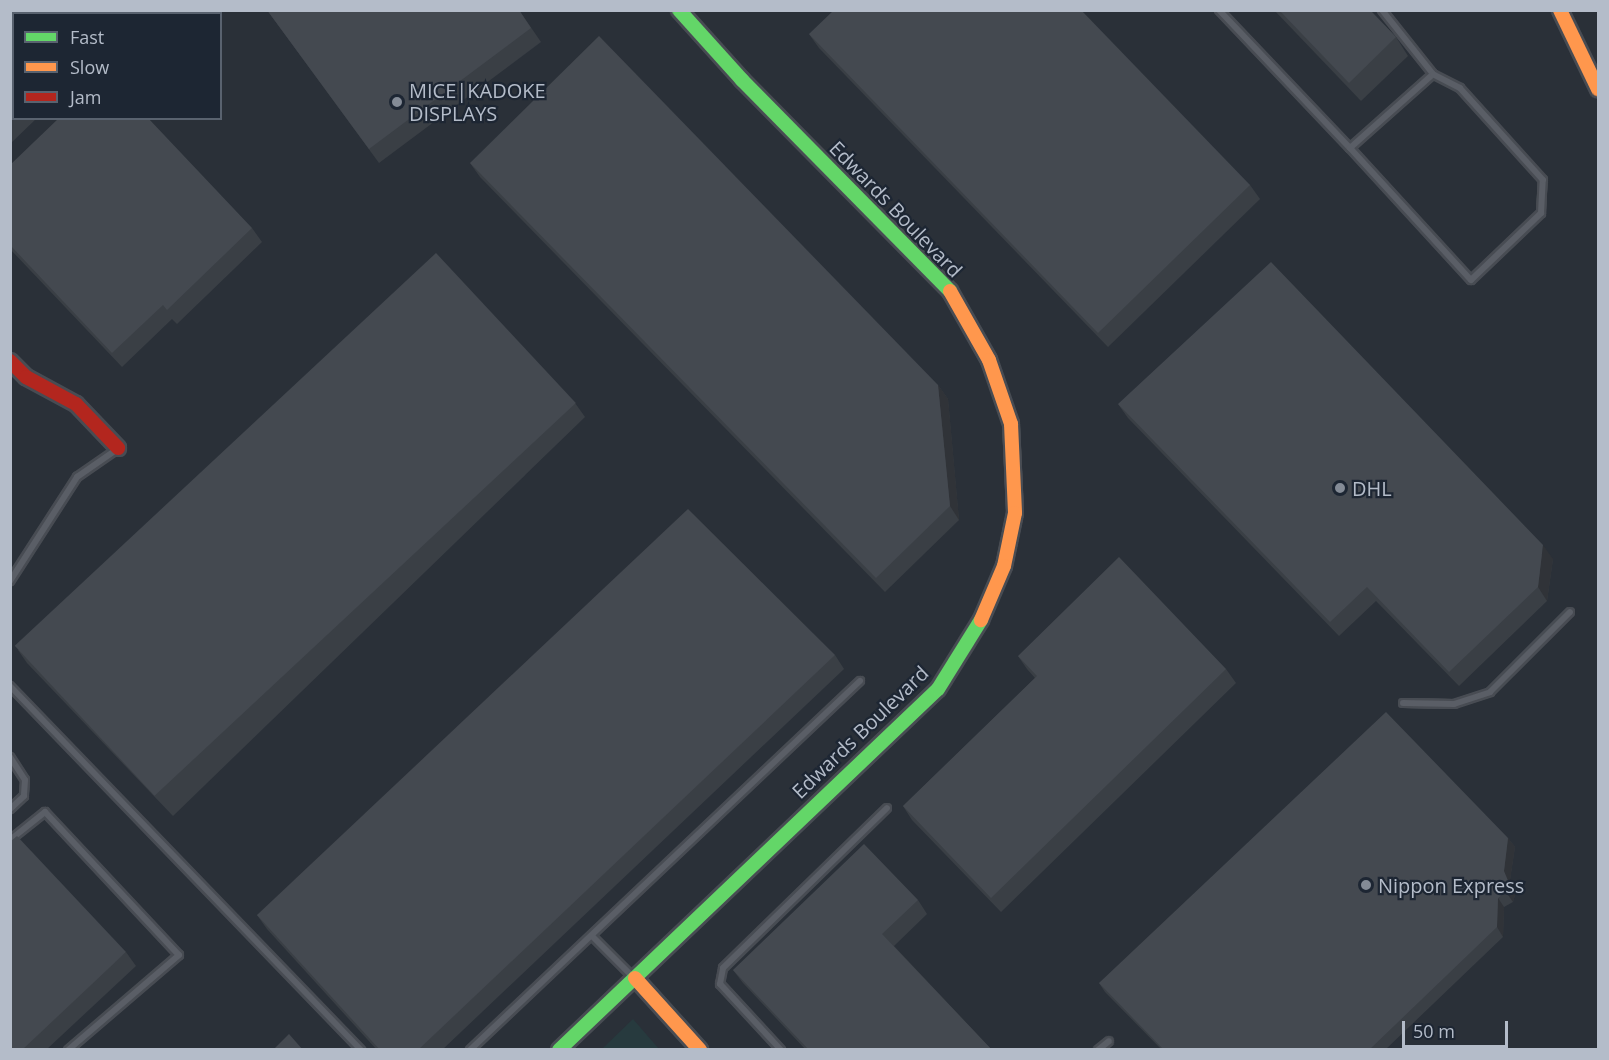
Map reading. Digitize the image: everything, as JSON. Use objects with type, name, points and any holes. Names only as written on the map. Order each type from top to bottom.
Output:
[{"type":"main road","name":"Edwards Boulevard","points":[[559,1050],[782,834],[938,689],[990,606],[1004,566],[1015,513],[1011,424],[989,360],[952,293],[742,80],[679,10]]},
{"type":"main road","points":[[1560,10],[1599,89]]},
{"type":"main road","points":[[10,361],[26,377],[76,404],[118,448]]},
{"type":"main road","points":[[635,978],[700,1050]]},
{"type":"lane","points":[[1220,10],[1350,147],[1471,280],[1540,213],[1543,180],[1460,88],[1433,74],[1382,10]]},
{"type":"lane","points":[[1350,147],[1433,74]]},
{"type":"lane","points":[[10,580],[76,477],[118,448]]},
{"type":"lane","points":[[1403,703],[1454,704],[1490,692],[1570,612]]},
{"type":"lane","points":[[470,1050],[860,681]]},
{"type":"lane","points":[[10,686],[361,1050]]},
{"type":"lane","points":[[10,757],[25,780],[24,796],[10,809]]},
{"type":"lane","points":[[782,1050],[720,984],[723,968],[887,808]]},
{"type":"lane","points":[[10,840],[45,812],[179,955],[68,1050]]},
{"type":"lane","points":[[592,936],[635,978]]},
{"type":"lane","points":[[1098,1050],[1109,1041]]},
{"type":"green space","points":[[633,1019],[659,1049],[602,1049]]},
{"type":"building","points":[[10,10],[48,10],[49,12],[12,12],[12,120],[10,121]]},
{"type":"building","name":"MICE|KADOKE DISPLAYS","points":[[267,10],[519,10],[531,28],[369,149]]},
{"type":"building","points":[[834,10],[1081,10],[1250,185],[1098,333],[809,34]]},
{"type":"building","points":[[1279,10],[1370,10],[1396,37],[1349,83]]},
{"type":"building","points":[[599,36],[938,385],[950,506],[876,578],[470,163]]},
{"type":"building","points":[[57,120],[150,120],[252,228],[167,310],[163,305],[112,353],[10,245],[10,165]]},
{"type":"building","points":[[436,253],[576,403],[155,796],[15,646]]},
{"type":"building","name":"DHL","points":[[1271,262],[1543,545],[1538,587],[1449,672],[1367,587],[1330,622],[1118,404]]},
{"type":"building","points":[[688,509],[835,655],[418,1050],[380,1050],[257,915]]},
{"type":"building","points":[[1119,557],[1226,669],[991,898],[903,806],[1037,676],[1018,656]]},
{"type":"building","name":"Nippon Express","points":[[1386,712],[1508,838],[1504,871],[1509,883],[1506,892],[1498,898],[1497,927],[1369,1050],[1164,1050],[1099,983]]},
{"type":"building","points":[[17,836],[126,952],[22,1050],[10,1050],[10,842]]},
{"type":"building","points":[[864,844],[918,900],[882,934],[992,1050],[809,1050],[733,970]]},
{"type":"building","points":[[289,1034],[303,1050],[273,1050]]},
{"type":"traffic: fast","points":[[679,10],[742,80],[950,291]]},
{"type":"traffic: fast","points":[[559,1050],[938,689],[981,620]]},
{"type":"traffic: slow","points":[[1560,10],[1598,89]]},
{"type":"traffic: slow","points":[[950,291],[989,360],[1011,424],[1015,513],[1004,566],[981,620]]},
{"type":"traffic: slow","points":[[635,978],[700,1050]]},
{"type":"traffic: jam","points":[[10,361],[26,377],[76,404],[118,448]]},
{"type":"place","name":"MICE|KADOKE DISPLAYS","points":[[397,102]]},
{"type":"place","name":"DHL","points":[[1340,488]]},
{"type":"place","name":"Nippon Express","points":[[1366,885]]}]
